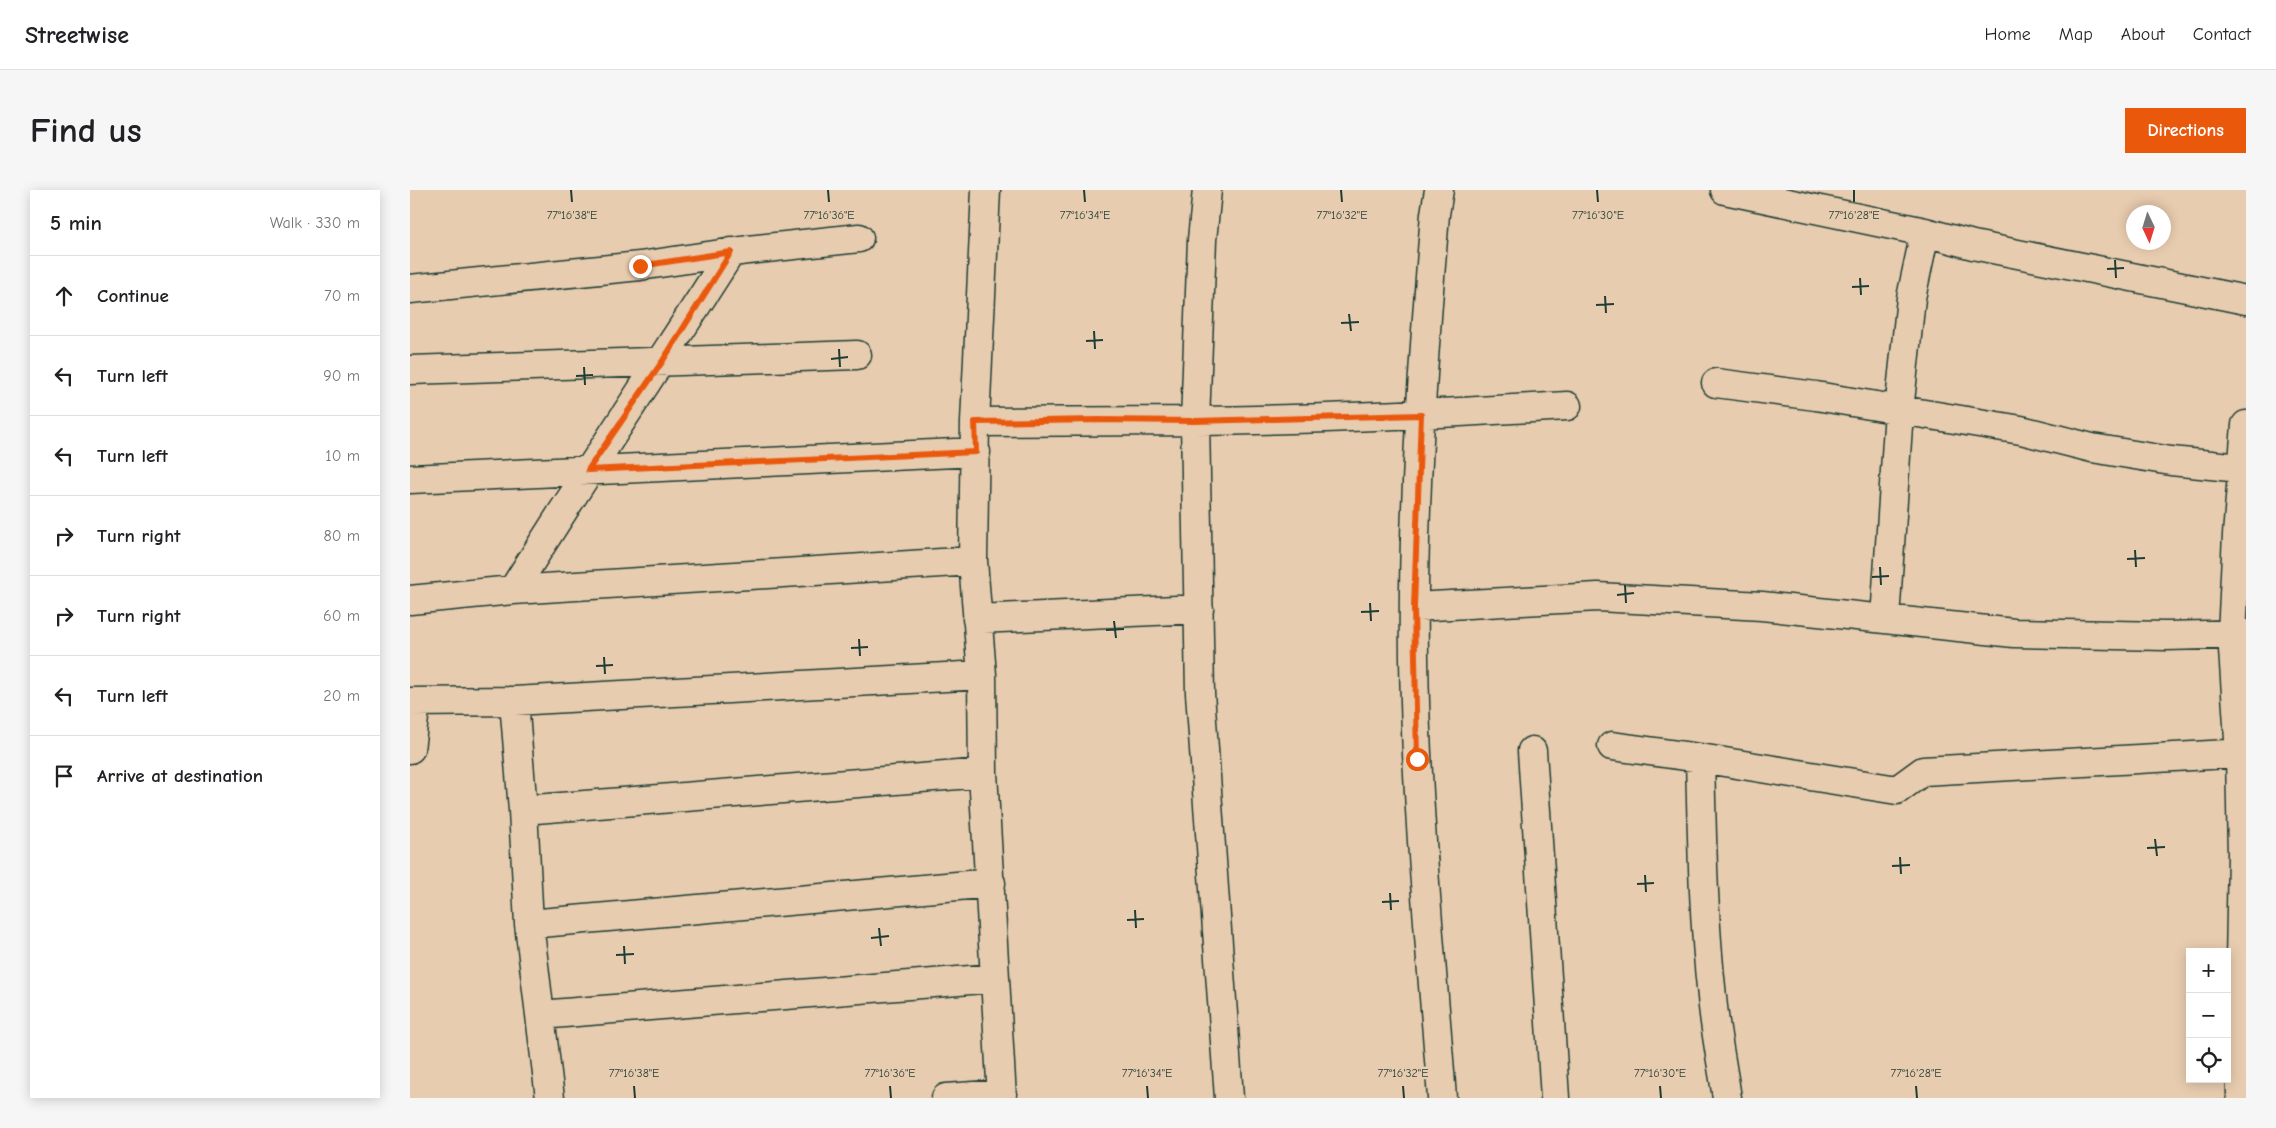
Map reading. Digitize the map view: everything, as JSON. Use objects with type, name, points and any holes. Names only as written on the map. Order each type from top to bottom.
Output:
[{"type":"street","points":[[946,1098],[1002,1096],[983,773],[982,675],[973,561],[975,422],[986,190]]},
{"type":"street","points":[[1207,190],[1202,240],[1195,421],[1200,693],[1229,1098]]},
{"type":"street","points":[[1439,190],[1434,224],[1421,415],[1414,607],[1417,759],[1442,1098]]},
{"type":"street","points":[[1725,190],[1925,232],[1973,245],[2246,300]]},
{"type":"street","points":[[1885,619],[1899,411],[1911,298],[1925,232]]},
{"type":"street","points":[[410,289],[640,266],[731,252],[859,238]]},
{"type":"street","points":[[513,590],[588,470],[662,362],[731,252]]},
{"type":"street","points":[[410,370],[857,355]]},
{"type":"street","points":[[1716,383],[1816,396],[2021,430],[2110,451],[2171,461],[2241,468]]},
{"type":"street","points":[[975,422],[1195,421],[1421,415],[1568,406]]},
{"type":"street","points":[[2241,1098],[2244,901],[2243,754],[2239,634],[2241,468],[2246,425]]},
{"type":"street","points":[[410,479],[976,452]]},
{"type":"street","points":[[410,600],[513,590],[973,561]]},
{"type":"street","points":[[1414,607],[1598,597],[1762,606],[2014,633],[2166,636],[2239,634]]},
{"type":"street","points":[[977,619],[1198,609]]},
{"type":"street","points":[[410,749],[413,702],[514,701],[982,675]]},
{"type":"street","points":[[514,701],[523,810],[529,924],[550,1098]]},
{"type":"street","points":[[1612,746],[1700,758],[1897,790],[1923,771],[2243,754]]},
{"type":"street","points":[[1532,752],[1555,1098]]},
{"type":"street","points":[[1700,758],[1703,886],[1708,954],[1712,999],[1728,1098]]},
{"type":"street","points":[[523,810],[983,773]]},
{"type":"street","points":[[529,924],[990,882]]},
{"type":"street","points":[[540,1015],[995,978]]},
{"type":"route","points":[[640,266],[731,252],[662,362],[588,470],[976,452],[975,422],[1195,421],[1421,415],[1414,607],[1417,759]]}]
